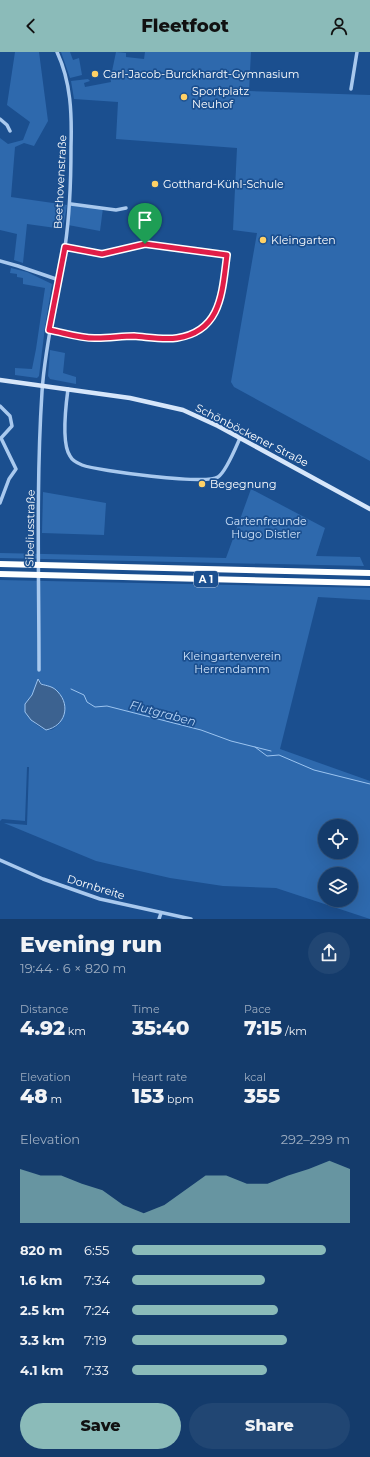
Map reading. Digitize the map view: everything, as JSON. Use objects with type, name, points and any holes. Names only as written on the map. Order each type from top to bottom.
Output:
[{"type":"highway","name":"A 1","points":[[0,564],[370,573]]},
{"type":"highway","name":"A 1","points":[[0,574],[370,583]]},
{"type":"main road","name":"Schönböckener Straße","points":[[0,380],[141,400],[183,410],[240,438],[370,509]]},
{"type":"street","name":"Beethovenstraße","points":[[43,385],[49,330],[65,247],[70,204],[71,115],[67,80],[57,52]]},
{"type":"street","points":[[351,89],[357,52]]},
{"type":"street","points":[[0,120],[7,125],[10,131]]},
{"type":"street","points":[[70,204],[116,210],[126,208]]},
{"type":"street","points":[[49,330],[97,338],[128,336],[175,338],[192,334],[209,322],[219,307],[227,255],[145,244],[102,254],[65,247]]},
{"type":"street","points":[[0,261],[59,280]]},
{"type":"street","name":"Sibeliusstraße","points":[[39,670],[38,592],[43,385]]},
{"type":"street","points":[[68,389],[65,421],[68,454],[72,459],[86,466],[163,477],[214,479],[222,473],[240,438]]},
{"type":"street","points":[[0,406],[12,421],[12,426],[1,438],[16,469],[8,483],[0,503]]},
{"type":"street","name":"Dornbreite","points":[[0,860],[43,879],[100,899],[191,919]]},
{"type":"street","points":[[159,919],[161,913]]},
{"type":"green space","points":[[15,52],[39,52],[48,121],[34,146],[24,143],[15,147],[11,197],[67,205],[63,229],[27,224],[23,263],[14,260],[17,234],[0,230],[0,138],[8,144],[23,140],[30,122],[7,105]]},
{"type":"green space","points":[[61,52],[70,52],[73,60],[79,58],[82,75],[70,78]]},
{"type":"green space","points":[[116,52],[126,53],[126,57],[144,59],[145,52],[251,52],[249,91],[370,95],[370,461],[234,387],[231,382],[257,233],[233,230],[237,148],[116,139],[118,102],[74,99],[71,81],[88,79],[90,81],[84,83],[85,87],[111,82],[110,76]]},
{"type":"green space","points":[[71,204],[103,208],[100,231],[68,225]]},
{"type":"green space","points":[[11,268],[27,272],[52,284],[39,376],[37,378],[15,375],[15,368],[32,369],[45,288],[23,284],[23,278],[17,277],[17,274],[10,273]]},
{"type":"green space","points":[[50,350],[65,353],[63,373],[76,377],[76,384],[50,379],[48,376]]},
{"type":"green space","name":"Gartenfreunde Hugo Distler","points":[[251,489],[325,528],[316,556],[360,557],[364,566],[0,558],[0,553],[226,558]]},
{"type":"green space","points":[[43,492],[106,503],[104,535],[42,533]]},
{"type":"green space","name":"Kleingartenverein Herrendamm","points":[[0,580],[370,588],[370,600],[318,597],[280,749],[370,781],[370,919],[334,907],[358,907],[358,867],[318,867],[318,902],[276,888],[223,886],[170,878],[96,861],[4,823],[27,825],[29,767],[27,767],[25,821],[2,819],[0,821]],"holes":[[[38,679],[58,693],[64,704],[61,720],[55,728],[51,730],[41,728],[27,715],[25,704],[34,693]]]},
{"type":"shaded area","points":[[38,679],[41,684],[50,686],[56,690],[62,697],[65,709],[62,720],[53,728],[46,730],[31,720],[25,712],[25,704],[32,695]]},
{"type":"waterway","name":"Flutgraben","points":[[71,689],[84,695],[87,702],[95,707],[107,706],[201,730],[231,741],[271,751]]},
{"type":"waterway","name":"Flutgraben","points":[[255,747],[267,756],[279,755],[314,770],[370,784]]},
{"type":"place","name":"Carl-Jacob-Burckhardt-Gymnasium","points":[[95,74]]},
{"type":"place","name":"Sportplatz Neuhof","points":[[184,97]]},
{"type":"place","name":"Gotthard-Kühl-Schule","points":[[155,184]]},
{"type":"place","name":"Kleingarten","points":[[263,240]]},
{"type":"place","name":"Begegnung","points":[[202,484]]},
{"type":"route","points":[[145,244],[227,255],[219,307],[209,322],[192,334],[175,338],[128,336],[97,338],[83,337],[49,330],[65,247],[102,254],[145,244]]}]
